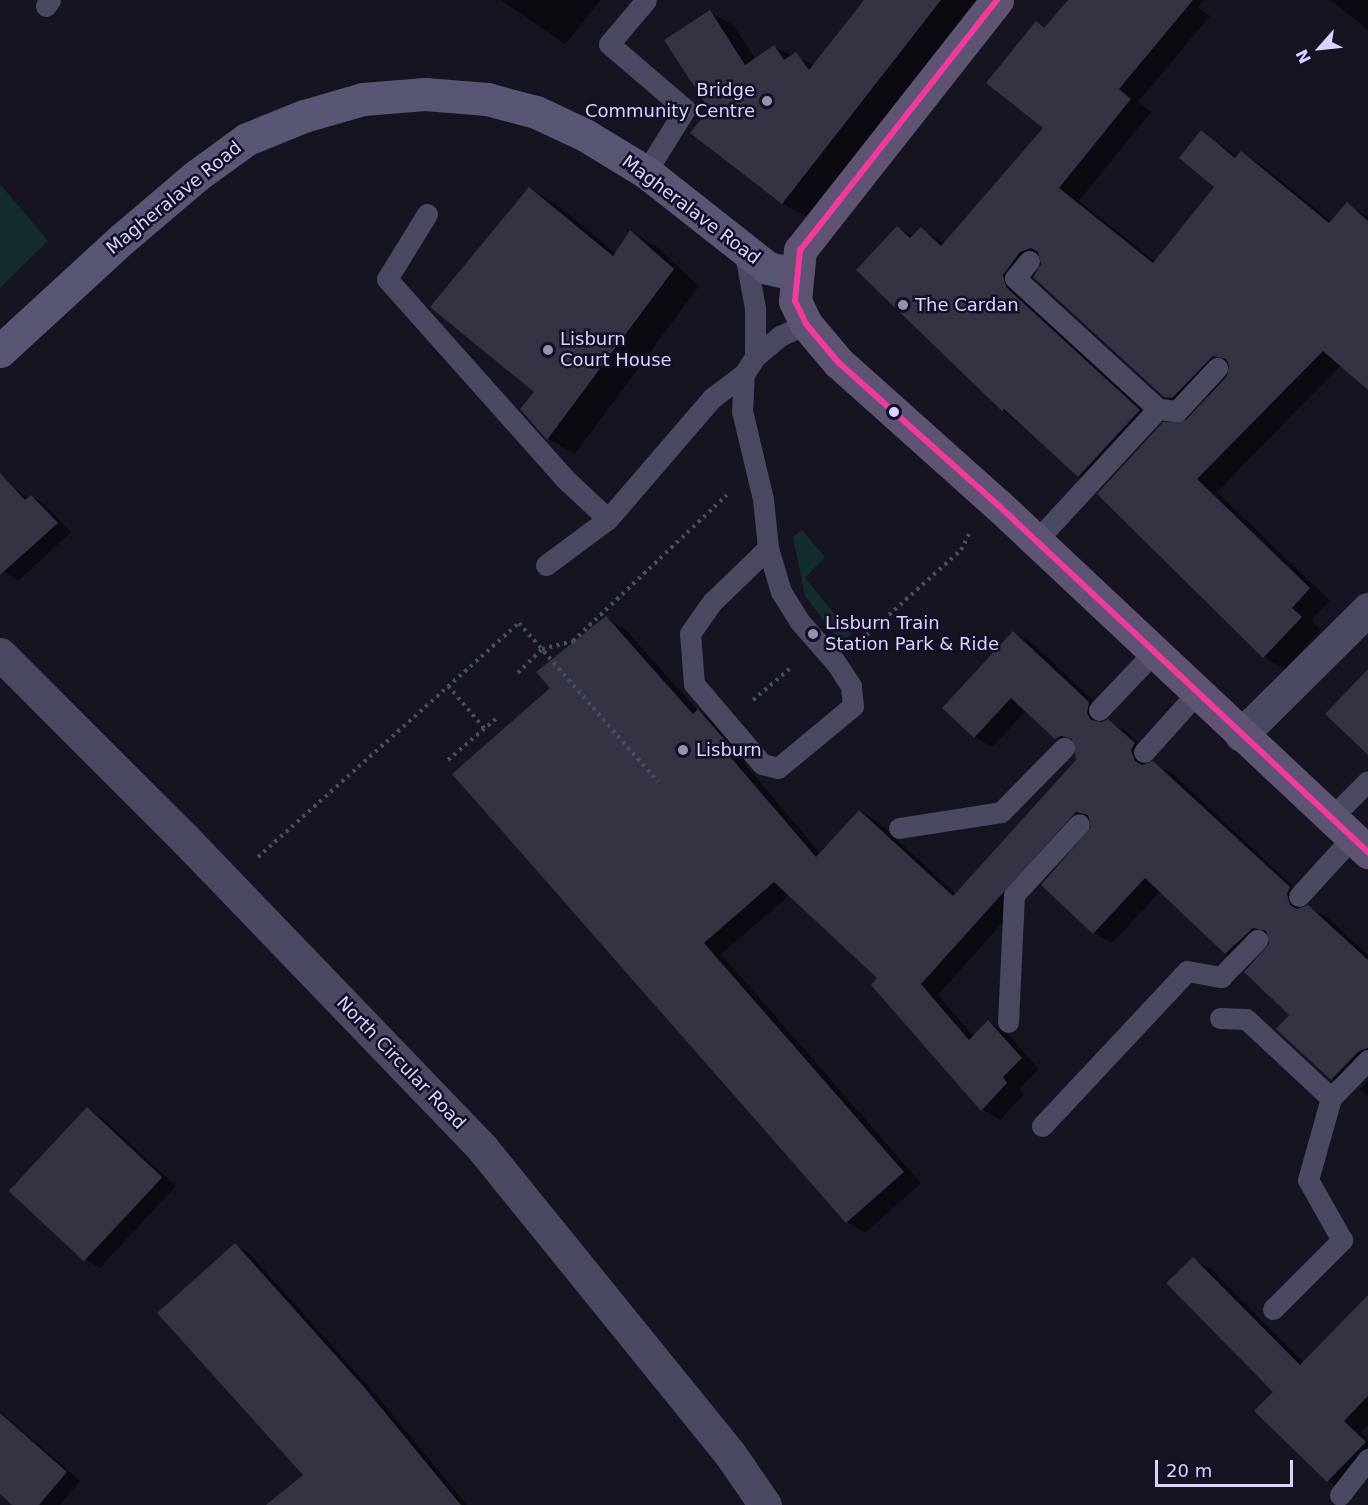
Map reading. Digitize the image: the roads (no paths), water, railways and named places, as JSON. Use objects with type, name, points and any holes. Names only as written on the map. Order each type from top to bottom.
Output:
[{"type":"main road","points":[[997,0],[821,218],[800,250],[795,274],[795,301],[806,324],[838,362],[1036,541],[1351,836]]},
{"type":"street","name":"Magheralave Road","points":[[0,351],[49,304],[196,176],[247,139],[304,116],[363,99],[425,94],[487,99],[536,112],[585,135],[646,172],[768,268],[795,274]]},
{"type":"street","points":[[1241,735],[1368,609]]},
{"type":"street","name":"North Circular Road","points":[[0,654],[193,847],[483,1149],[722,1444],[765,1505]]},
{"type":"lane","points":[[646,0],[609,44],[685,110],[646,172]]},
{"type":"lane","points":[[427,214],[387,279],[564,478],[608,519]]},
{"type":"lane","points":[[744,248],[755,308],[750,365],[742,411],[763,499],[768,549],[781,592],[850,686],[853,706],[778,768],[762,764],[694,684],[690,633],[712,602],[768,549]]},
{"type":"lane","points":[[1029,261],[1015,278],[1158,409],[1177,411],[1217,368]]},
{"type":"lane","points":[[546,565],[608,519],[712,398],[780,336],[806,324]]},
{"type":"lane","points":[[1036,541],[1158,409]]},
{"type":"lane","points":[[1099,710],[1153,653]]},
{"type":"lane","points":[[1144,752],[1197,693]]},
{"type":"lane","points":[[899,828],[1002,812],[1064,748]]},
{"type":"lane","points":[[1299,896],[1351,836],[1368,781]]},
{"type":"lane","points":[[1008,1022],[1014,895],[1079,824]]},
{"type":"lane","points":[[1042,1126],[1187,971],[1221,977],[1257,940]]},
{"type":"lane","points":[[1220,1018],[1246,1020],[1332,1098]]},
{"type":"lane","points":[[1273,1309],[1342,1240],[1308,1180],[1332,1098],[1368,1060]]},
{"type":"lane","points":[[1340,1495],[1368,1459]]},
{"type":"place","name":"Bridge Community Centre","points":[[767,101]]},
{"type":"place","name":"The Cardan","points":[[903,305]]},
{"type":"place","name":"Lisburn Court House","points":[[548,350]]},
{"type":"place","name":"Lisburn Train Station Park & Ride","points":[[813,634]]},
{"type":"place","name":"Lisburn","points":[[683,750]]}]
